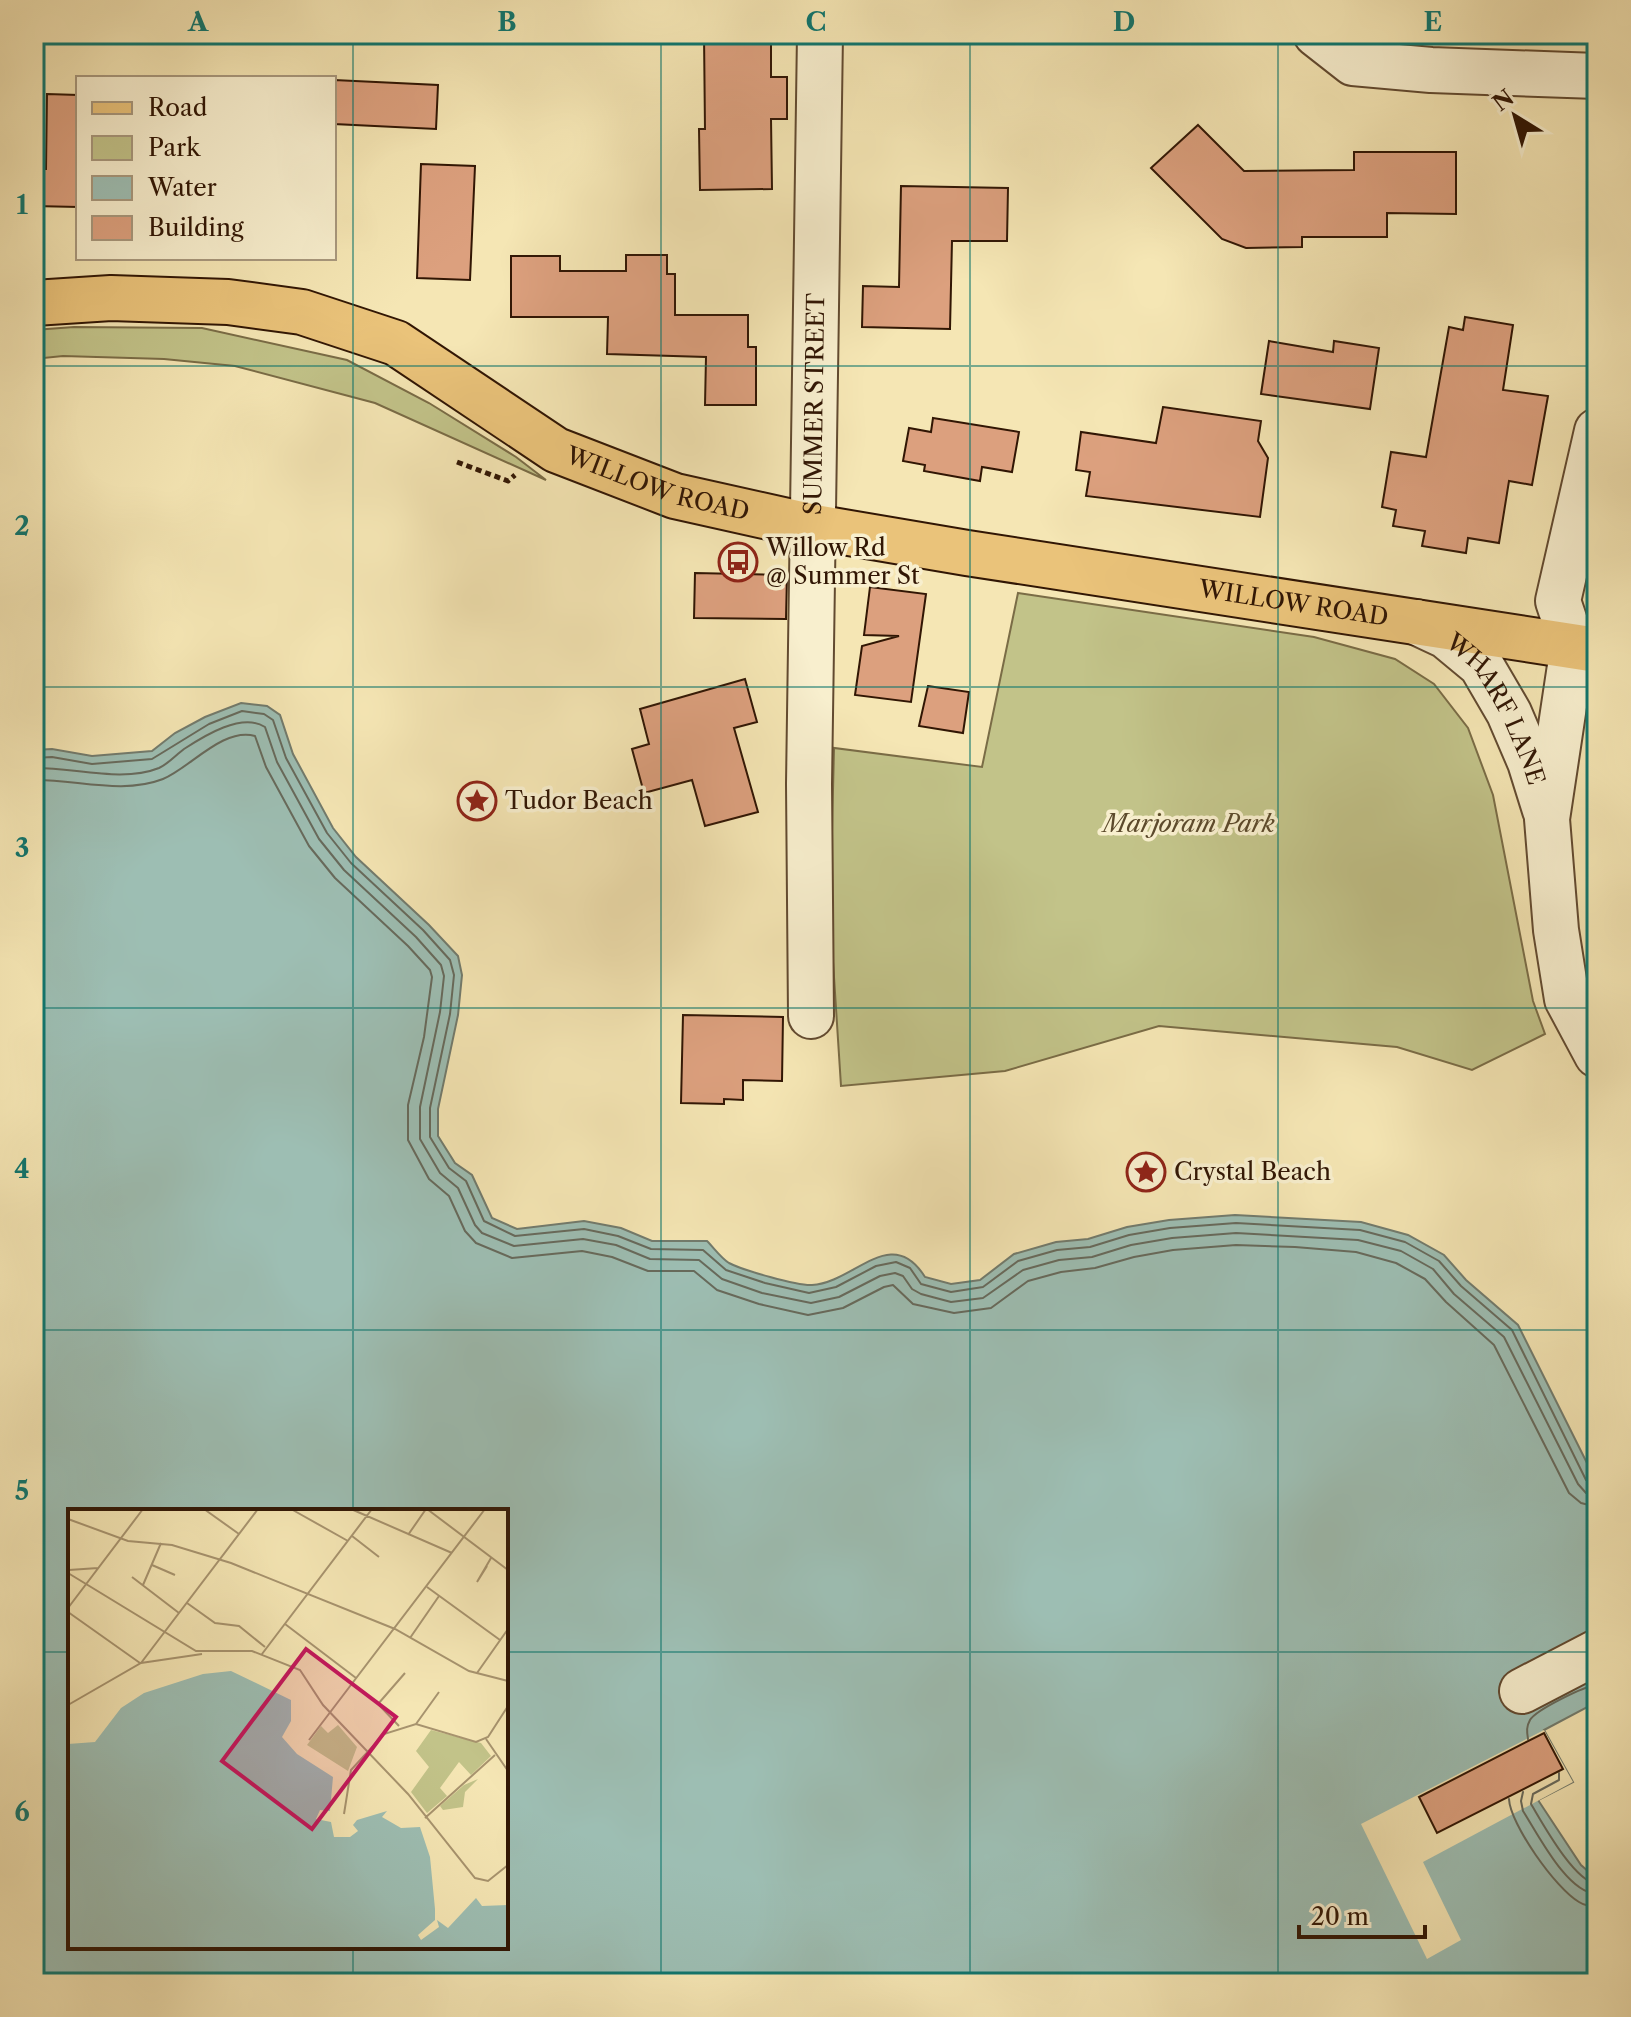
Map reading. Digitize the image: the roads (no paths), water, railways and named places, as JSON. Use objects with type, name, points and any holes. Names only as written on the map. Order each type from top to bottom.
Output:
[{"type":"main road","name":"WILLOW ROAD","points":[[34,303],[111,298],[213,301],[302,312],[396,343],[556,450],[675,496],[814,527],[967,553],[1585,648]]},
{"type":"street","name":"SUMMER STREET","points":[[811,1016],[809,784],[820,34]]},
{"type":"street","points":[[1316,34],[1353,63],[1431,70],[1597,76]]},
{"type":"street","points":[[1585,648],[1558,601],[1597,431]]},
{"type":"street","name":"WHARF LANE","points":[[1416,622],[1446,636],[1481,665],[1509,713],[1530,762],[1547,819],[1556,930],[1567,999],[1597,1055]]},
{"type":"street","name":"WHARF LANE","points":[[1547,819],[1585,648]]},
{"type":"street","points":[[1522,1691],[1597,1652]]},
{"type":"water","points":[[241,703],[267,706],[280,715],[293,754],[333,828],[356,857],[458,956],[462,975],[458,1015],[438,1109],[438,1136],[455,1163],[472,1175],[492,1218],[517,1229],[584,1221],[621,1228],[652,1241],[707,1241],[729,1263],[805,1285],[828,1282],[885,1255],[899,1255],[912,1262],[925,1277],[951,1284],[980,1280],[1014,1254],[1056,1242],[1088,1239],[1127,1227],[1169,1220],[1235,1215],[1361,1222],[1408,1235],[1444,1255],[1466,1280],[1518,1325],[1597,1483],[1597,1702],[1544,1730],[1573,1782],[1538,1800],[1581,1865],[1597,1879],[1597,1983],[34,1983],[34,750],[52,749],[92,756],[152,751],[175,733]]},
{"type":"place","name":"Willow Rd @ Summer St","points":[[738,562]]},
{"type":"place","name":"Tudor Beach","points":[[477,801]]},
{"type":"place","name":"Crystal Beach","points":[[1146,1172]]},
{"type":"park label","name":"Marjoram Park","points":[[1189,824]]}]
